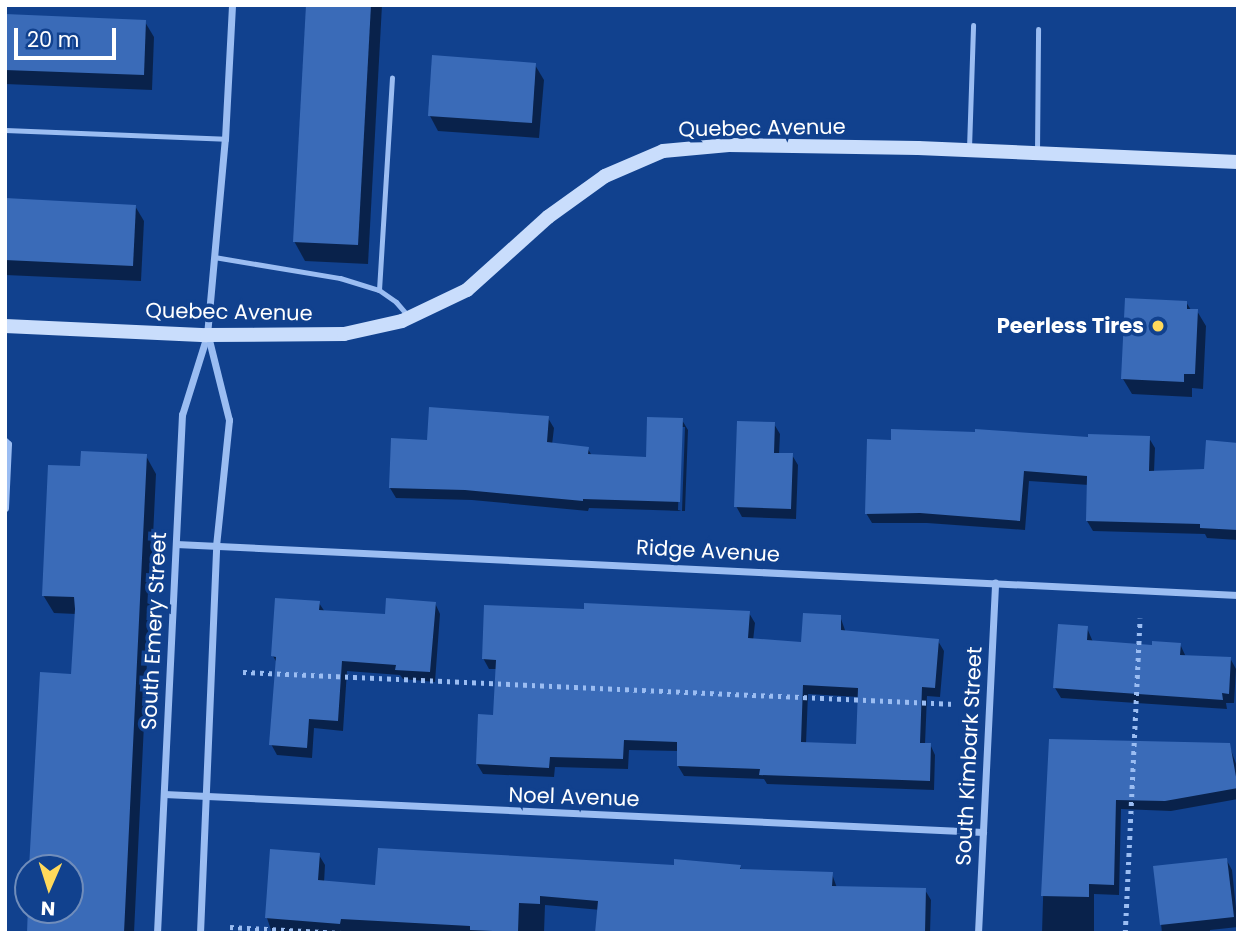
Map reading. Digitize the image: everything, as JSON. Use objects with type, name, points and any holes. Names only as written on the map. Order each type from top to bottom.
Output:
[{"type":"street","name":"South Emery Street","points":[[157,933],[182,415],[208,335],[225,139],[232,5]]},
{"type":"street","name":"Quebec Avenue","points":[[5,326],[208,335],[344,334],[409,317],[467,290],[548,216],[605,176],[663,151],[729,145],[969,150],[1238,162]]},
{"type":"street","name":"South Emery Street","points":[[200,933],[216,545],[229,420],[208,335]]},
{"type":"street","points":[[5,441],[8,444],[5,508]]},
{"type":"street","name":"Ridge Avenue","points":[[176,544],[1238,595]]},
{"type":"street","name":"South Kimbark Street","points":[[978,933],[995,582]]},
{"type":"street","name":"Noel Avenue","points":[[164,794],[983,832]]},
{"type":"lane","points":[[969,150],[973,25]]},
{"type":"lane","points":[[1037,153],[1038,29]]},
{"type":"lane","points":[[379,290],[392,77]]},
{"type":"lane","points":[[5,130],[225,139]]},
{"type":"lane","points":[[214,257],[340,278],[379,290],[396,302],[409,317]]},
{"type":"path","points":[[1125,933],[1140,618]]},
{"type":"path","points":[[243,672],[955,704]]},
{"type":"path","points":[[230,928],[342,933]]},
{"type":"building","points":[[306,5],[371,5],[358,245],[293,242]]},
{"type":"building","points":[[5,14],[146,20],[144,75],[5,70]]},
{"type":"building","points":[[432,55],[536,63],[532,123],[428,116]]},
{"type":"building","points":[[5,198],[136,205],[133,266],[5,260]]},
{"type":"building","points":[[1125,298],[1187,301],[1187,309],[1198,309],[1195,374],[1184,374],[1184,382],[1121,379]]},
{"type":"building","points":[[429,407],[549,416],[547,442],[589,447],[588,454],[646,457],[647,417],[683,418],[680,502],[583,501],[465,490],[389,488],[391,438],[427,440]]},
{"type":"building","points":[[737,421],[775,422],[774,453],[793,453],[791,509],[734,507]]},
{"type":"building","points":[[891,429],[975,432],[975,429],[1088,437],[1088,434],[1150,436],[1149,471],[1204,469],[1206,440],[1238,443],[1238,530],[1200,528],[1200,524],[1086,521],[1087,476],[1024,471],[1020,521],[920,513],[865,514],[867,439],[891,440]]},
{"type":"building","points":[[81,451],[147,454],[124,933],[27,933],[27,924],[84,924],[84,854],[30,854],[40,672],[71,674],[75,609],[74,597],[42,596],[48,465],[80,466]]},
{"type":"building","points":[[275,598],[320,601],[319,610],[385,614],[386,598],[436,602],[430,672],[395,670],[396,665],[342,661],[338,721],[309,719],[307,748],[269,745],[276,657],[271,656]]},
{"type":"building","points":[[584,603],[750,611],[748,638],[801,642],[803,613],[841,615],[841,630],[939,639],[935,688],[922,687],[920,743],[931,743],[930,781],[759,775],[760,769],[677,766],[677,742],[624,740],[623,759],[550,757],[549,768],[476,764],[478,714],[493,715],[496,660],[482,659],[484,605],[584,609]],"holes":[[[803,685],[858,688],[856,744],[801,742]]]},
{"type":"building","points":[[1058,624],[1088,626],[1087,640],[1152,645],[1152,641],[1181,643],[1180,655],[1231,657],[1229,694],[1222,693],[1223,700],[1053,688]]},
{"type":"building","points":[[1049,739],[1230,743],[1238,788],[1165,801],[1116,800],[1114,885],[1089,884],[1089,897],[1041,896]]},
{"type":"building","points":[[378,848],[674,865],[674,859],[741,865],[740,869],[833,872],[832,886],[926,888],[925,933],[595,933],[598,901],[540,896],[540,904],[519,903],[518,932],[470,930],[470,926],[341,919],[340,924],[265,918],[270,849],[320,853],[318,880],[375,885]]},
{"type":"building","points":[[1227,858],[1234,917],[1160,925],[1153,866]]},
{"type":"place","name":"Peerless Tires","points":[[1158,326]]}]
